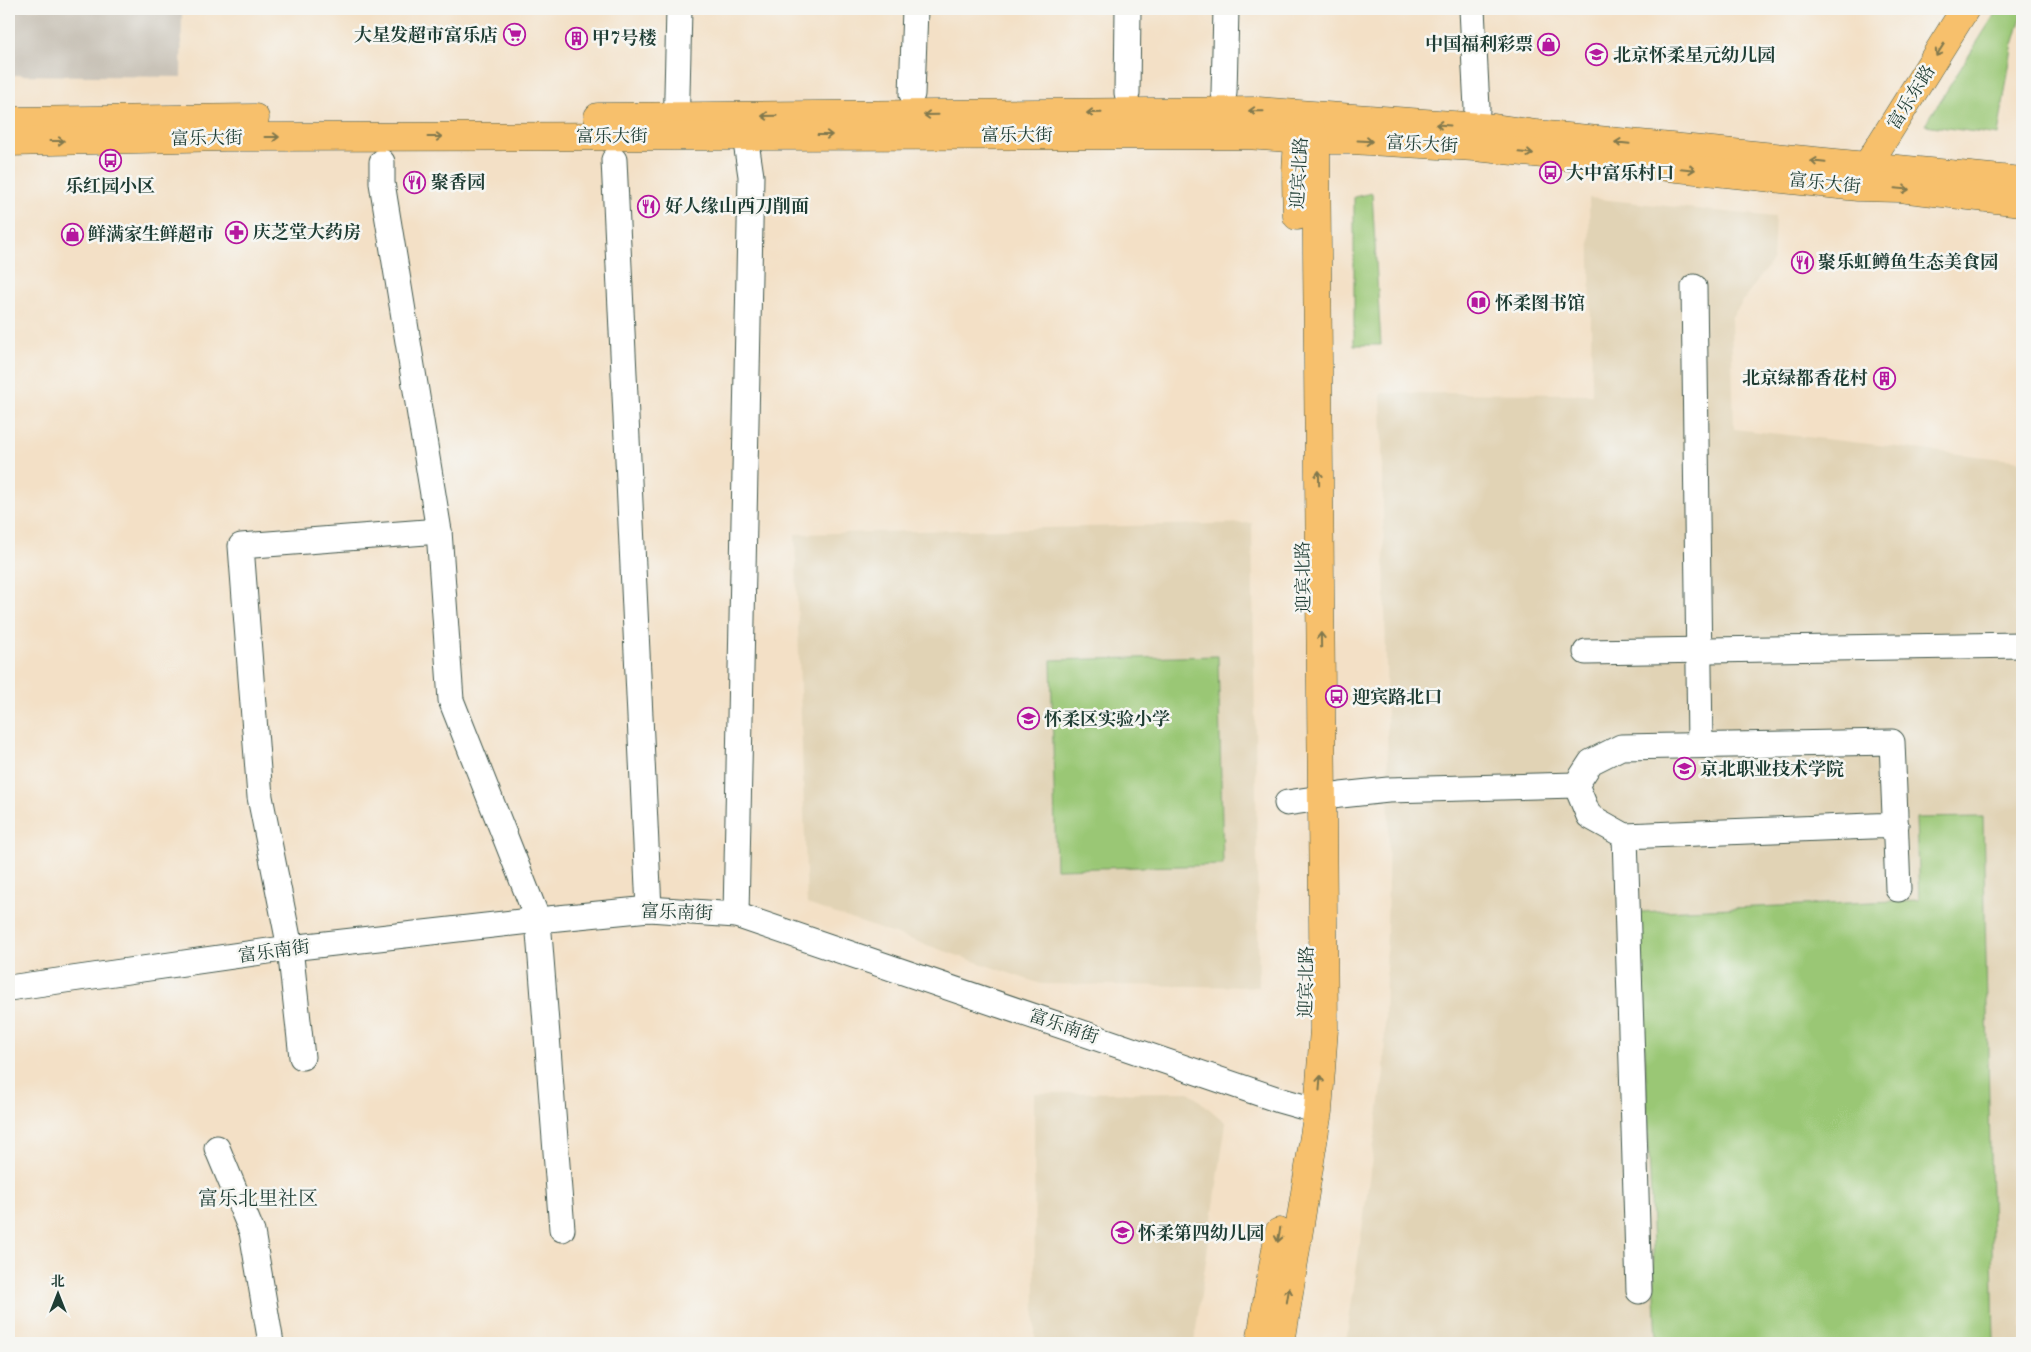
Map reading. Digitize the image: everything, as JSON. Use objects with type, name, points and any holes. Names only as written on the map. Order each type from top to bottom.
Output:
[{"type":"main road","name":"富乐东路","points":[[1863,177],[1965,9]]},
{"type":"main road","name":"富乐大街","points":[[9,121],[182,118],[742,126],[1258,111],[1306,131],[1476,137],[1863,177],[2005,187],[2022,202]]},
{"type":"main road","name":"富乐大街","points":[[9,142],[677,126]]},
{"type":"main road","name":"迎宾北路","points":[[1260,1343],[1324,1029],[1305,801],[1306,131]]},
{"type":"main road","name":"迎宾北路","points":[[1281,1343],[1309,1108]]},
{"type":"street","points":[[677,126],[679,9]]},
{"type":"street","points":[[912,94],[915,9]]},
{"type":"street","points":[[1127,93],[1128,9]]},
{"type":"street","points":[[1224,93],[1226,9]]},
{"type":"street","points":[[1472,9],[1476,137]]},
{"type":"street","points":[[736,915],[751,176],[742,126]]},
{"type":"street","points":[[614,160],[649,909]]},
{"type":"street","points":[[382,162],[382,183],[439,531],[451,700],[538,920],[562,1229]]},
{"type":"street","points":[[1694,287],[1700,745]]},
{"type":"street","points":[[302,1057],[290,948],[260,797],[241,546],[439,531]]},
{"type":"street","points":[[1586,652],[2022,645]]},
{"type":"street","points":[[1576,785],[1591,762],[1621,747],[1892,742],[1898,889]]},
{"type":"street","points":[[1305,801],[1388,790],[1576,785]]},
{"type":"street","points":[[1576,785],[1589,816],[1625,836],[1896,825]]},
{"type":"street","points":[[1625,836],[1640,1291]]},
{"type":"street","name":"富乐南街","points":[[9,988],[290,948],[538,920],[649,909],[736,915],[1270,1097],[1309,1108]]},
{"type":"street","points":[[217,1148],[252,1232],[272,1343]]},
{"type":"shaded area","points":[[9,9],[182,9],[181,77],[9,75]]},
{"type":"shaded area","name":"京北职业技术学院","points":[[1589,198],[1775,217],[1773,259],[1731,318],[1734,429],[2022,461],[2022,1343],[1346,1343],[1384,1073],[1389,828],[1381,393],[1592,394]]},
{"type":"shaded area","name":"怀柔区实验小学","points":[[1252,523],[1259,987],[1041,984],[807,904],[795,534]]},
{"type":"shaded area","name":"怀柔第四幼儿园","points":[[1189,1092],[1226,1123],[1194,1343],[1035,1343],[1034,1093]]},
{"type":"green space","points":[[1998,9],[2022,9],[2022,14],[2012,48],[1998,135],[1925,125]]},
{"type":"green space","points":[[1372,193],[1381,345],[1354,345],[1354,197]]},
{"type":"green space","points":[[1218,656],[1223,865],[1056,869],[1051,660]]},
{"type":"green space","points":[[1983,817],[1994,1343],[1657,1343],[1639,912],[1919,900],[1916,818]]},
{"type":"place","name":"大星发超市富乐店","points":[[514,35]]},
{"type":"place","name":"甲7号楼","points":[[576,38]]},
{"type":"place","name":"中国福利彩票","points":[[1549,44]]},
{"type":"place","name":"北京怀柔星元幼儿园","points":[[1597,55]]},
{"type":"place","name":"乐红园小区","points":[[110,161]]},
{"type":"place","name":"大中富乐村口","points":[[1550,173]]},
{"type":"place","name":"聚香园","points":[[415,182]]},
{"type":"place","name":"好人缘山西刀削面","points":[[649,206]]},
{"type":"place","name":"庆芝堂大药房","points":[[237,232]]},
{"type":"place","name":"鲜满家生鲜超市","points":[[72,234]]},
{"type":"place","name":"聚乐虹鳟鱼生态美食园","points":[[1802,262]]},
{"type":"place","name":"怀柔图书馆","points":[[1479,303]]},
{"type":"place","name":"北京绿都香花村","points":[[1884,378]]},
{"type":"place","name":"迎宾路北口","points":[[1336,697]]},
{"type":"place","name":"怀柔区实验小学","points":[[1028,719]]},
{"type":"place","name":"京北职业技术学院","points":[[1684,769]]},
{"type":"place","name":"怀柔第四幼儿园","points":[[1122,1233]]},
{"type":"district","name":"富乐北里社区","points":[[258,1198]]}]
